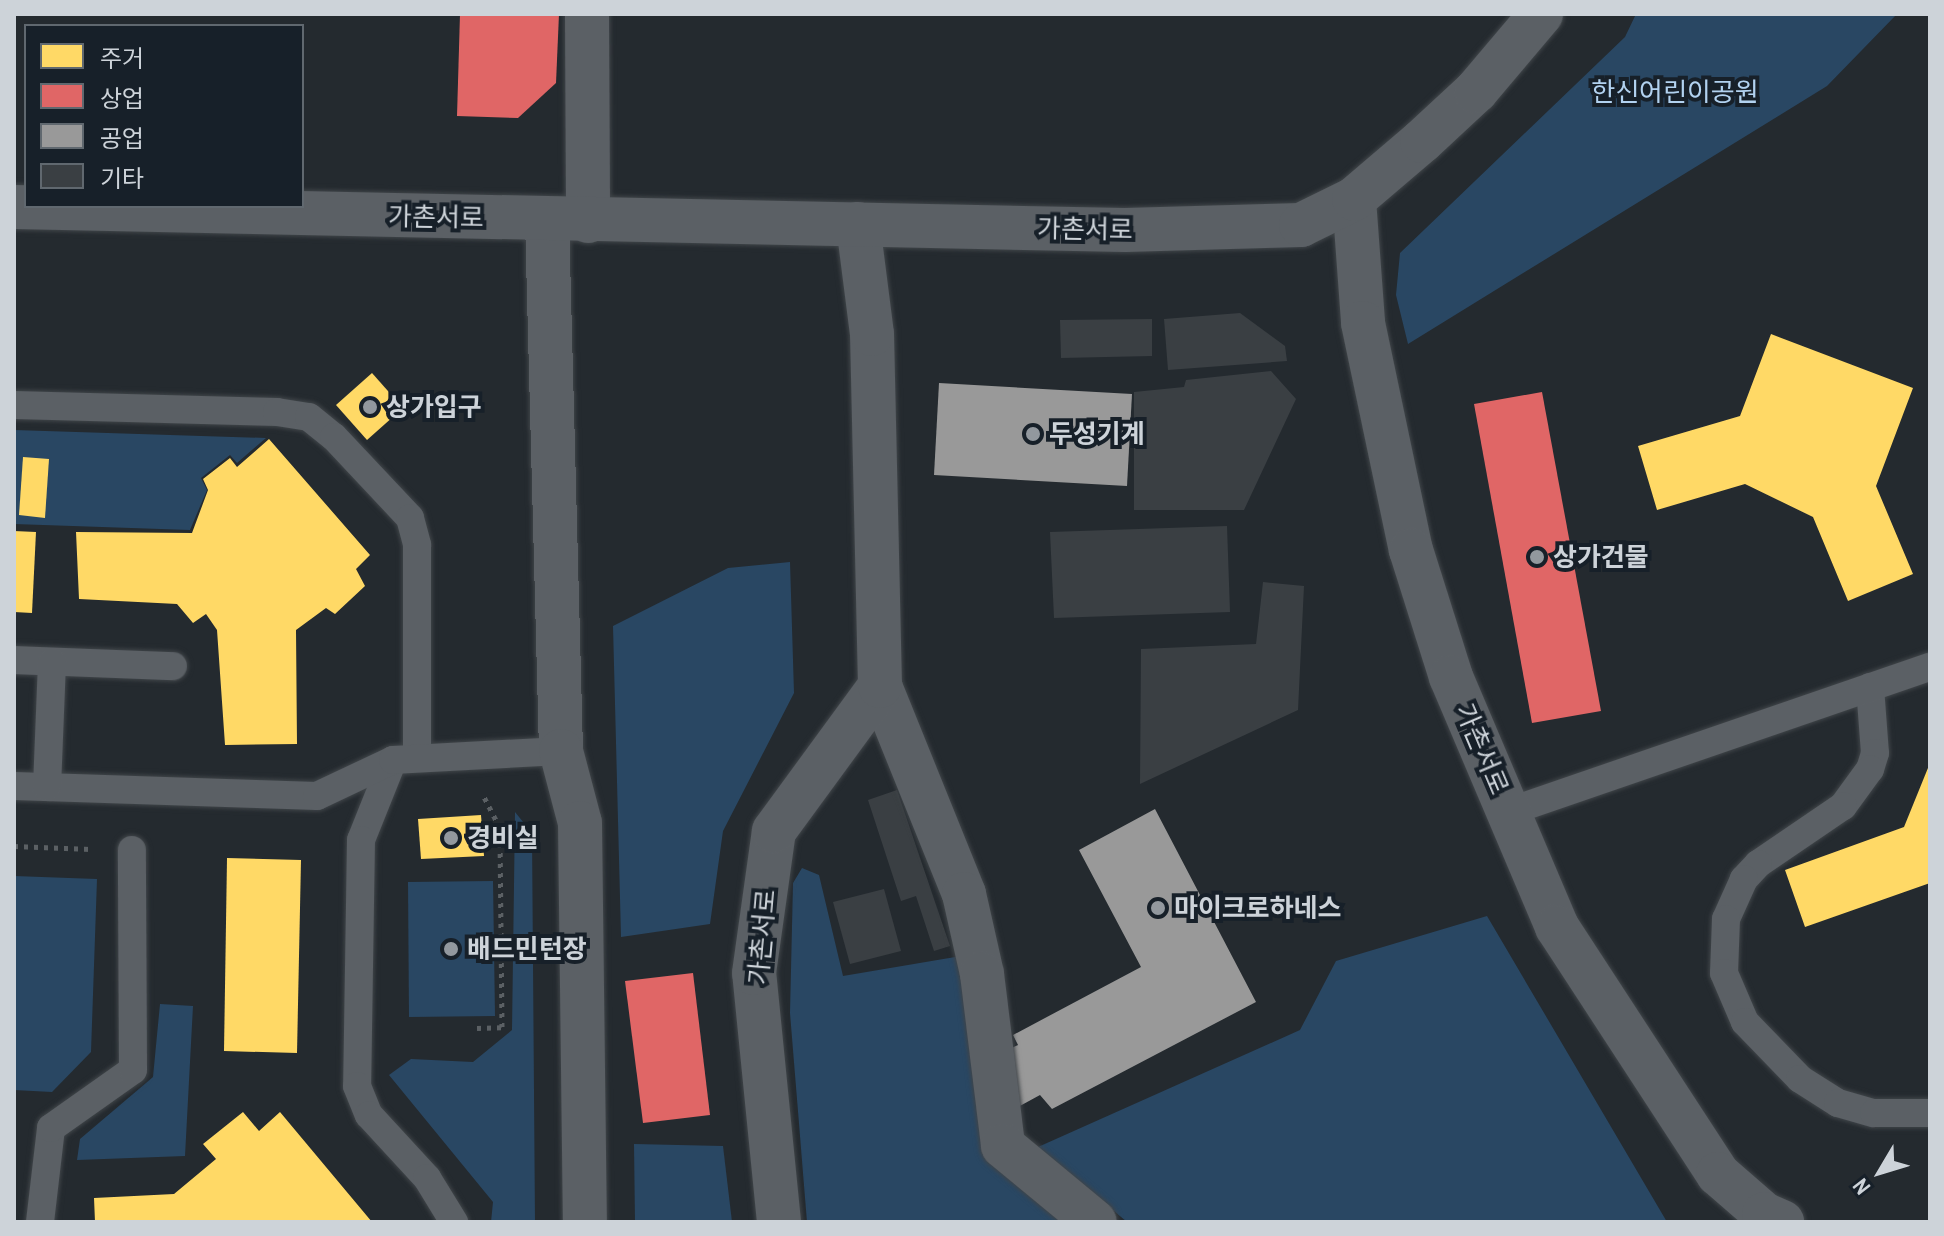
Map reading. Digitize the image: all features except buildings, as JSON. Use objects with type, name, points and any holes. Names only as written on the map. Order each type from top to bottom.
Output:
[{"type":"street","points":[[585,1222],[580,823],[561,751],[568,220],[587,14]]},
{"type":"street","name":"가촌서로","points":[[57,208],[1125,230],[1301,225],[1354,199],[1476,91],[1541,14]]},
{"type":"street","name":"가촌서로","points":[[1354,199],[1363,323],[1411,550],[1451,677],[1557,927],[1682,1126],[1738,1195],[1782,1222]]},
{"type":"street","points":[[858,224],[872,334],[880,686],[964,894],[982,974],[1003,1146],[1095,1222]]},
{"type":"street","name":"가촌서로","points":[[779,1222],[754,973],[774,831],[880,686]]},
{"type":"lane","points":[[14,405],[277,412],[309,417],[334,437],[410,518],[417,545],[405,759],[361,840],[357,1086],[369,1115],[427,1178],[454,1222]]},
{"type":"lane","points":[[14,660],[173,666]]},
{"type":"lane","points":[[47,787],[52,662]]},
{"type":"lane","points":[[1508,812],[1930,667]]},
{"type":"lane","points":[[1870,687],[1875,753],[1870,769],[1843,806],[1758,864],[1744,879],[1726,919],[1724,973],[1745,1022],[1800,1079],[1838,1103],[1874,1113],[1930,1113]]},
{"type":"lane","points":[[14,786],[317,796],[405,759],[561,751]]},
{"type":"lane","points":[[40,1222],[51,1128],[133,1070],[132,850]]},
{"type":"path","points":[[477,1028],[502,1027],[500,828],[482,794],[481,756]]},
{"type":"path","points":[[14,846],[132,850]]},
{"type":"green space","name":"한신어린이공원","points":[[1636,14],[1897,14],[1827,86],[1408,344],[1396,295],[1400,253],[1625,37]]},
{"type":"green space","points":[[14,430],[266,438],[237,463],[230,455],[201,478],[207,490],[190,530],[14,524]]},
{"type":"green space","points":[[790,562],[794,693],[723,831],[710,924],[621,937],[613,626],[728,568]]},
{"type":"green space","points":[[515,812],[532,833],[535,1222],[491,1222],[493,1202],[389,1075],[411,1059],[473,1062],[512,1030]]},
{"type":"green space","points":[[802,868],[819,875],[843,976],[967,955],[986,1158],[1064,1222],[807,1222],[790,1013],[793,883]]},
{"type":"green space","points":[[14,876],[97,879],[91,1052],[52,1092],[14,1090]]},
{"type":"green space","name":"배드민턴장","points":[[493,881],[495,1016],[409,1017],[408,882]]},
{"type":"green space","points":[[1487,916],[1667,1222],[1127,1222],[1038,1147],[1300,1030],[1336,961]]},
{"type":"green space","points":[[160,1004],[193,1006],[185,1156],[77,1160],[80,1139],[153,1077]]},
{"type":"green space","points":[[634,1144],[723,1146],[732,1222],[635,1222]]},
{"type":"place","name":"상가입구","points":[[370,407]]},
{"type":"place","name":"두성기계","points":[[1033,434]]},
{"type":"place","name":"상가건물","points":[[1537,557]]},
{"type":"place","name":"경비실","points":[[451,838]]},
{"type":"place","name":"마이크로하네스","points":[[1158,908]]},
{"type":"place","name":"배드민턴장","points":[[451,949]]}]
